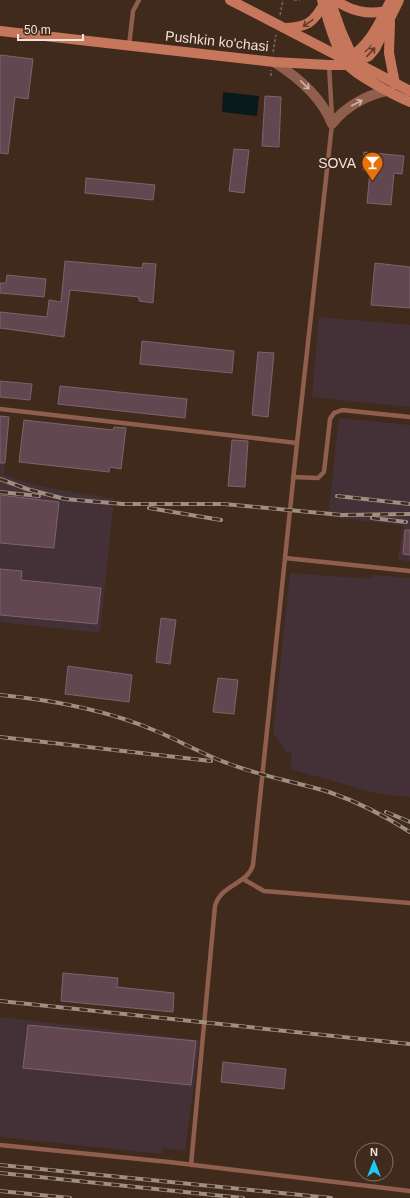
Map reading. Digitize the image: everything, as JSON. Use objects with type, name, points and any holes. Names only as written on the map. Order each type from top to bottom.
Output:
[{"type":"main road","points":[[230,0],[344,62],[387,91],[410,102]]},
{"type":"main road","points":[[336,0],[341,5],[358,11],[388,14]]},
{"type":"main road","points":[[391,0],[388,14],[389,53],[395,84]]},
{"type":"main road","points":[[344,62],[362,49],[371,39],[399,0]]},
{"type":"main road","points":[[282,27],[300,28],[308,24],[318,14],[325,2]]},
{"type":"main road","points":[[325,2],[344,62],[410,91]]},
{"type":"main road","points":[[325,2],[344,62]]},
{"type":"main road","name":"Pushkin ko'chasi","points":[[0,31],[273,61],[344,62]]},
{"type":"street","points":[[273,61],[292,74],[319,99],[327,110],[332,124]]},
{"type":"street","points":[[332,124],[341,112],[353,105],[387,91]]},
{"type":"lane","points":[[129,46],[133,11],[139,0]]},
{"type":"lane","points":[[191,1164],[215,906],[217,898],[222,892],[243,879],[253,865],[293,477],[332,124],[344,62]]},
{"type":"lane","points":[[0,409],[297,443]]},
{"type":"lane","points":[[293,477],[318,478],[324,472],[330,419],[334,413],[342,410],[410,417]]},
{"type":"lane","points":[[285,558],[410,571]]},
{"type":"lane","points":[[243,879],[264,891],[410,903]]},
{"type":"lane","points":[[0,1145],[191,1164],[410,1191]]},
{"type":"path","points":[[271,76],[273,61],[282,27],[283,0]]},
{"type":"path","points":[[294,0],[300,0]]},
{"type":"shaded area","points":[[223,92],[259,96],[257,116],[223,112]]},
{"type":"shaded area","points":[[319,317],[410,325],[410,407],[312,397]]},
{"type":"shaded area","points":[[0,416],[9,417],[4,475],[43,487],[114,499],[100,633],[0,622]]},
{"type":"shaded area","points":[[339,418],[410,425],[410,561],[398,560],[403,525],[328,517]]},
{"type":"shaded area","points":[[290,573],[372,579],[373,575],[410,578],[410,797],[379,794],[290,769],[292,753],[286,752],[273,733]]},
{"type":"shaded area","points":[[0,1017],[200,1040],[185,1150],[163,1148],[162,1154],[0,1137]]},
{"type":"building","points":[[0,55],[33,59],[28,99],[15,97],[8,154],[0,153]]},
{"type":"building","points":[[265,96],[281,97],[279,147],[262,146]]},
{"type":"building","points":[[234,149],[249,150],[244,193],[229,191]]},
{"type":"building","points":[[364,152],[404,156],[402,174],[394,173],[391,205],[367,203],[370,171],[363,170]]},
{"type":"building","points":[[86,178],[155,185],[153,200],[85,193]]},
{"type":"building","points":[[65,261],[142,268],[143,263],[156,264],[153,303],[139,301],[139,297],[70,290],[64,337],[0,328],[0,312],[47,317],[49,300],[61,302]]},
{"type":"building","points":[[375,263],[410,267],[410,308],[371,305]]},
{"type":"building","points":[[7,275],[46,279],[44,297],[0,293],[0,283],[6,283]]},
{"type":"building","points":[[142,341],[234,351],[232,373],[140,364]]},
{"type":"building","points":[[258,352],[274,353],[268,417],[252,415]]},
{"type":"building","points":[[0,381],[32,384],[30,400],[0,397]]},
{"type":"building","points":[[60,386],[187,399],[185,418],[58,404]]},
{"type":"building","points":[[0,416],[9,417],[5,463],[0,463]]},
{"type":"building","points":[[24,420],[113,430],[114,427],[126,428],[121,469],[110,467],[109,472],[19,462]]},
{"type":"building","points":[[232,440],[248,441],[245,487],[228,486]]},
{"type":"building","points":[[0,495],[59,502],[54,548],[0,543]]},
{"type":"building","points":[[405,530],[410,530],[410,555],[403,554]]},
{"type":"building","points":[[0,569],[22,571],[21,580],[101,588],[97,624],[0,615]]},
{"type":"building","points":[[161,618],[176,620],[170,664],[156,662]]},
{"type":"building","points":[[68,666],[132,675],[129,702],[65,694]]},
{"type":"building","points":[[218,678],[238,680],[234,714],[213,712]]},
{"type":"building","points":[[63,973],[118,978],[117,987],[174,993],[173,1012],[61,1001]]},
{"type":"building","points":[[28,1025],[196,1041],[191,1085],[23,1068]]},
{"type":"building","points":[[223,1062],[286,1069],[284,1089],[221,1082]]},
{"type":"railway","points":[[0,479],[27,489],[65,499],[123,504],[224,504],[342,515],[410,514]]},
{"type":"railway","points":[[0,492],[39,496]]},
{"type":"railway","points":[[337,496],[410,504]]},
{"type":"railway","points":[[149,508],[221,520]]},
{"type":"railway","points":[[372,518],[406,522]]},
{"type":"railway","points":[[0,695],[60,703],[118,717],[156,731],[209,756],[240,768],[316,788],[340,796],[391,820],[410,832]]},
{"type":"railway","points":[[0,737],[211,761]]},
{"type":"railway","points":[[386,812],[410,822]]},
{"type":"railway","points":[[0,1001],[410,1044]]},
{"type":"railway","points":[[0,1165],[331,1198]]},
{"type":"railway","points":[[0,1173],[243,1198]]},
{"type":"railway","points":[[0,1191],[70,1198]]},
{"type":"place","name":"SOVA","points":[[372,182]]}]
